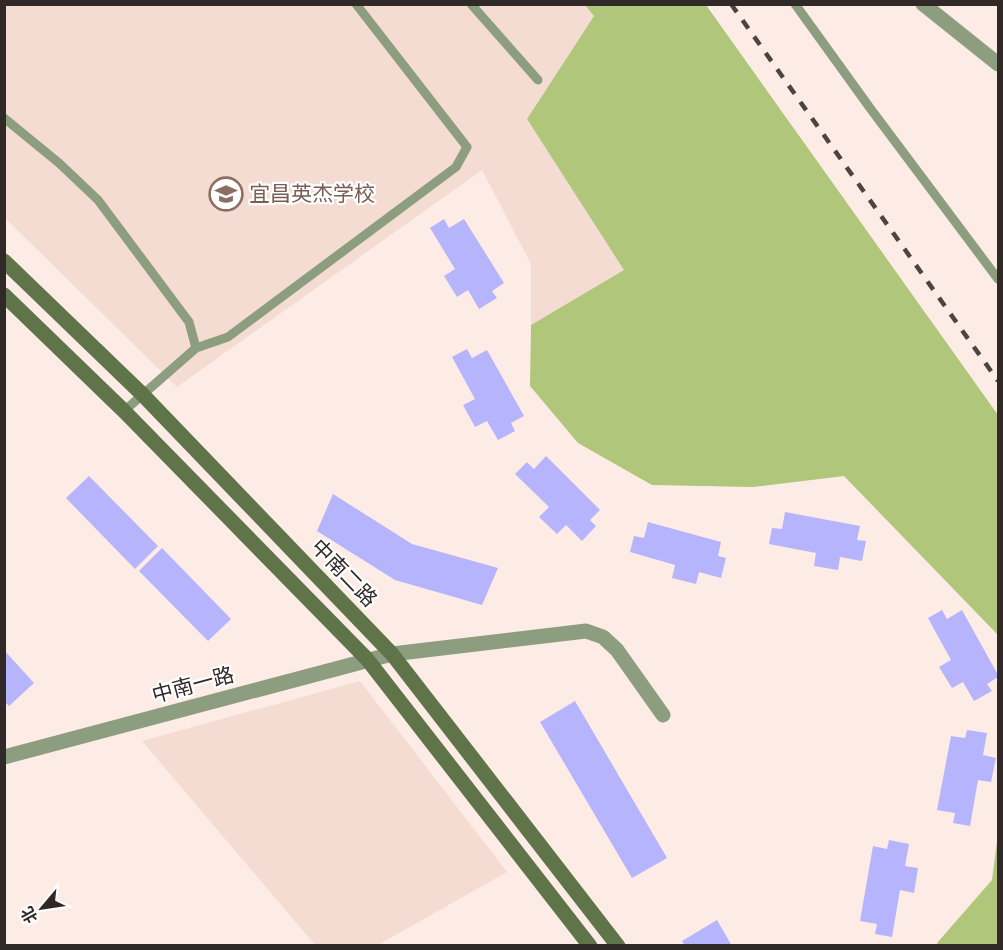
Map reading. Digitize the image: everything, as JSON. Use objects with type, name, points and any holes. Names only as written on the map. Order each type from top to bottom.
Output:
[{"type":"main road","name":"中南二路","points":[[4,261],[143,395],[392,654],[618,945]]},
{"type":"main road","name":"中南二路","points":[[4,295],[124,411],[367,659],[590,945]]},
{"type":"street","points":[[922,4],[999,64]]},
{"type":"street","name":"中南一路","points":[[4,757],[367,659],[586,631],[603,637],[617,650],[663,715]]},
{"type":"lane","points":[[124,411],[196,348],[228,337],[456,166],[467,147],[356,4]]},
{"type":"lane","points":[[471,4],[538,80]]},
{"type":"lane","points":[[795,4],[999,279]]},
{"type":"lane","points":[[4,118],[59,163],[98,200],[189,321],[196,348]]},
{"type":"shaded area","name":"宜昌英杰学校","points":[[4,5],[585,5],[594,16],[527,119],[625,270],[531,325],[531,264],[482,170],[177,387],[5,218]]},
{"type":"shaded area","points":[[360,681],[507,872],[378,945],[315,945],[142,741]]},
{"type":"green space","points":[[585,5],[706,5],[998,415],[998,635],[844,476],[753,487],[652,485],[578,443],[530,386],[531,325],[624,270],[527,119],[594,16]]},
{"type":"green space","points":[[998,834],[998,945],[938,945],[937,943],[992,880]]},
{"type":"building","points":[[444,219],[449,228],[464,219],[504,283],[492,291],[497,298],[479,309],[468,290],[457,297],[444,276],[455,269],[430,228]]},
{"type":"building","points":[[467,349],[472,358],[487,350],[524,416],[511,423],[515,431],[498,440],[487,421],[475,427],[463,405],[475,399],[452,357]]},
{"type":"building","points":[[546,456],[600,510],[590,520],[596,526],[582,541],[566,525],[557,534],[539,517],[549,507],[515,474],[527,462],[534,469]]},
{"type":"building","points":[[89,476],[158,546],[135,569],[66,498]]},
{"type":"building","points":[[333,494],[412,544],[498,568],[482,605],[395,580],[317,531]]},
{"type":"building","points":[[785,512],[860,526],[857,540],[866,541],[862,561],[840,557],[838,570],[814,566],[816,553],[769,544],[772,528],[782,529]]},
{"type":"building","points":[[648,522],[721,542],[718,556],[726,558],[721,578],[699,572],[696,584],[672,578],[675,565],[630,552],[634,536],[644,538]]},
{"type":"building","points":[[162,548],[231,619],[208,641],[139,571]]},
{"type":"building","points":[[942,610],[947,619],[962,610],[998,675],[987,684],[992,691],[974,701],[963,682],[952,688],[939,667],[951,660],[928,618]]},
{"type":"building","points":[[4,650],[34,683],[9,706],[4,701]]},
{"type":"building","points":[[575,701],[667,858],[632,878],[540,722]]},
{"type":"building","points":[[967,730],[987,733],[983,755],[996,758],[991,782],[978,780],[970,826],[953,823],[955,813],[937,810],[951,736],[965,738]]},
{"type":"building","points":[[889,840],[909,844],[905,866],[918,868],[914,893],[900,890],[892,937],[875,934],[877,924],[860,921],[873,846],[887,849]]},
{"type":"building","points":[[717,920],[732,946],[685,946],[682,941]]},
{"type":"railway","points":[[731,4],[998,381]]},
{"type":"place","name":"宜昌英杰学校","points":[[226,194]]}]
